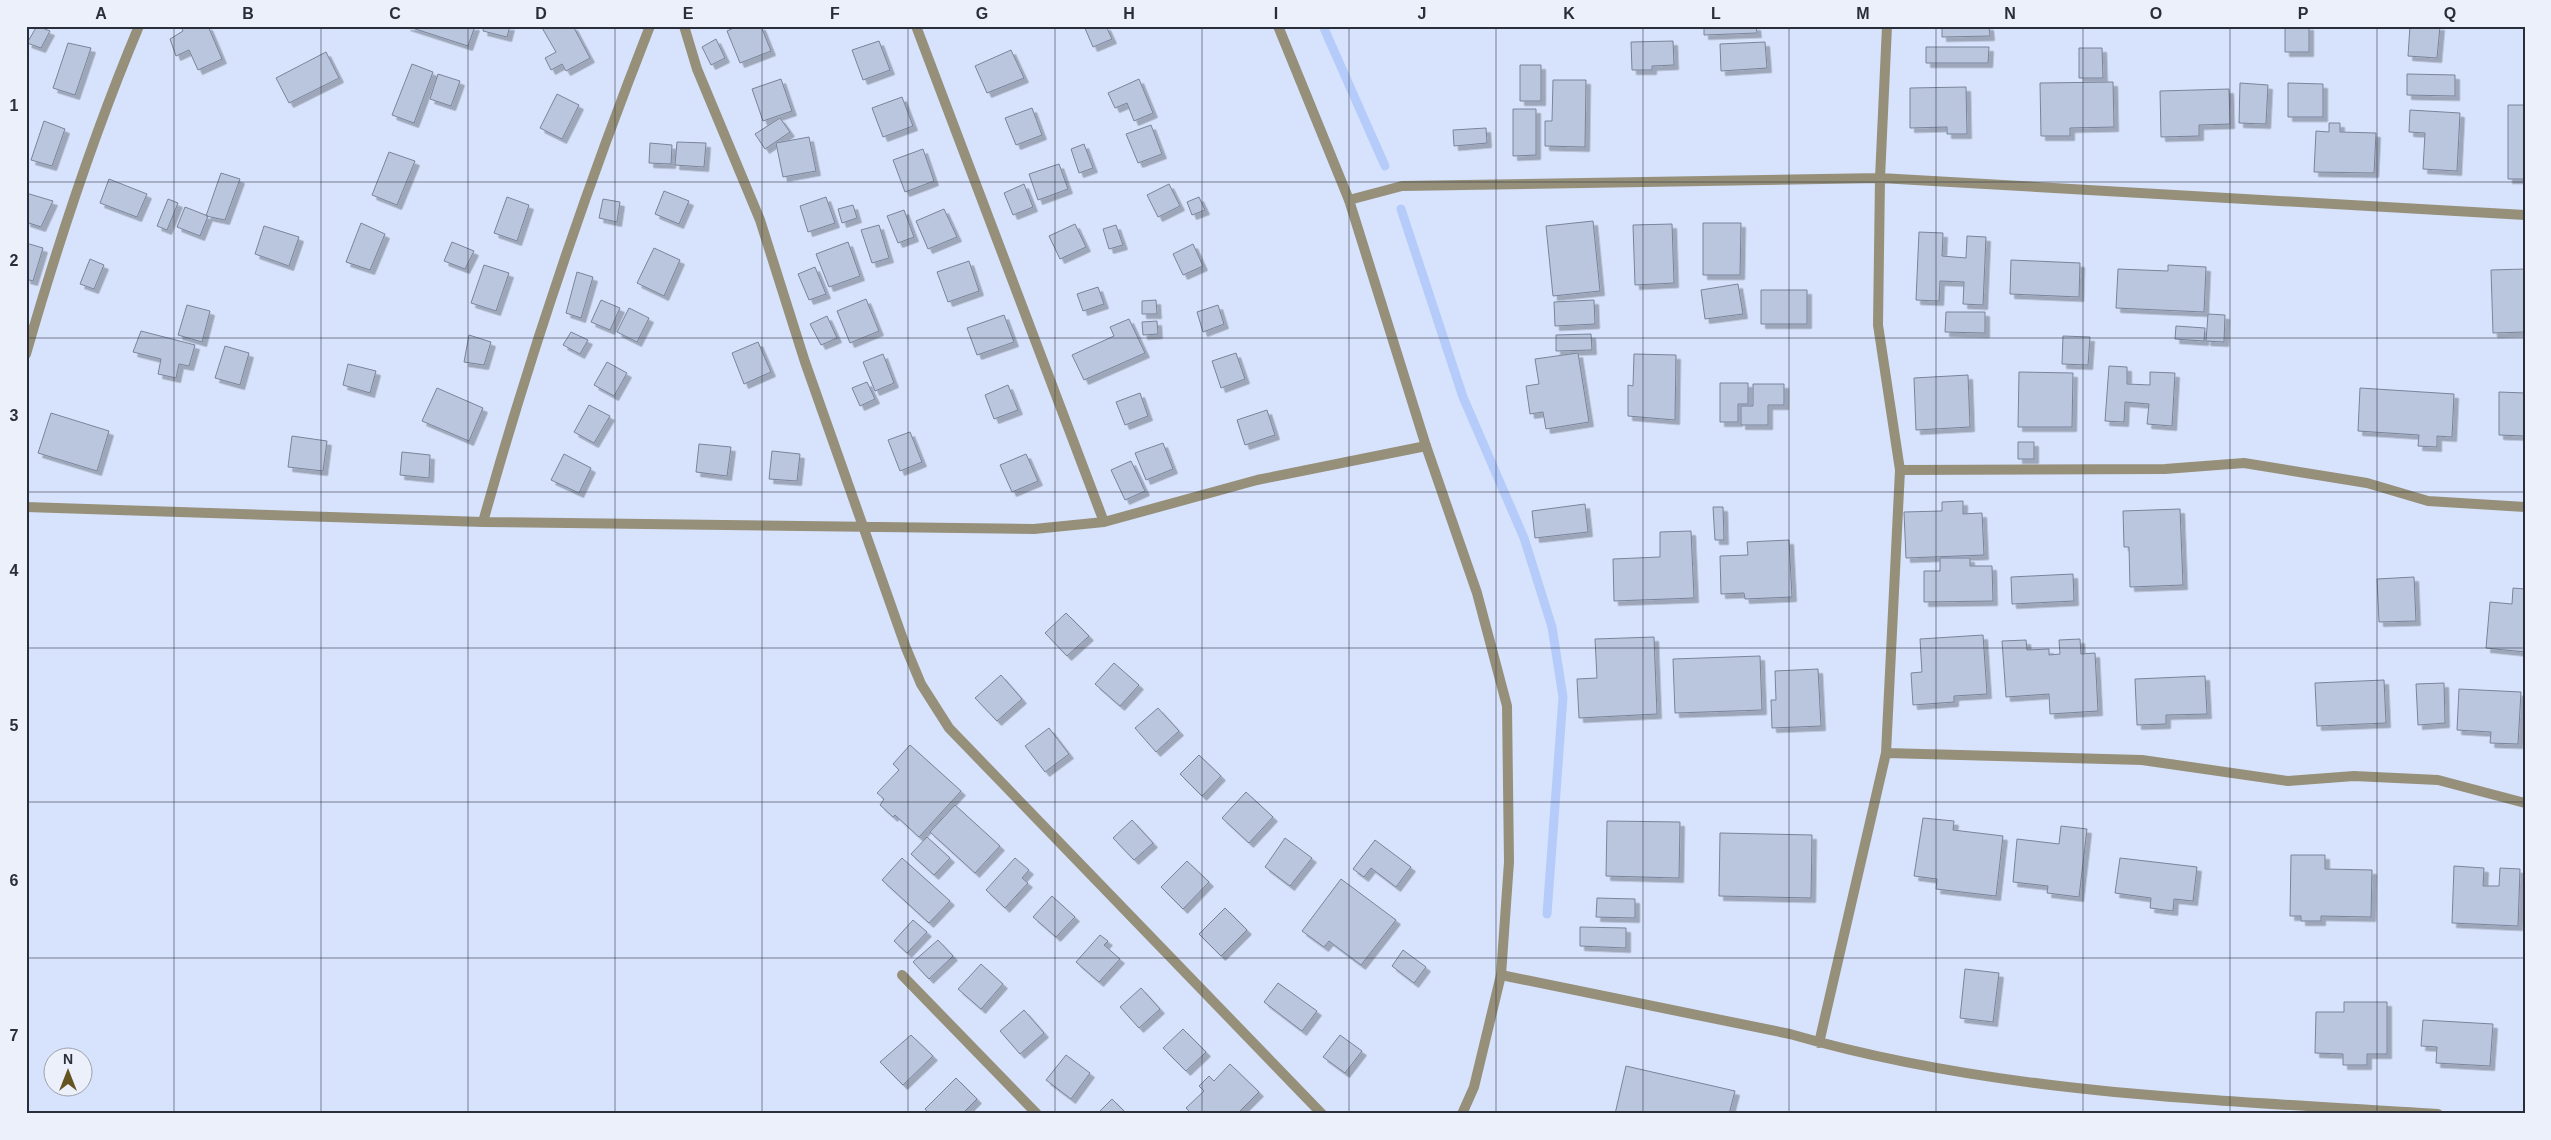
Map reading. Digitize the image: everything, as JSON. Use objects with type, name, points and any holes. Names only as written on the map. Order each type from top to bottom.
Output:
[{"type":"street","points":[[26,354],[79,184],[117,78],[139,26]]},
{"type":"street","points":[[482,522],[516,405],[576,223],[650,26]]},
{"type":"street","points":[[684,26],[697,69],[760,220],[805,362],[918,675],[949,728],[1322,1114]]},
{"type":"street","points":[[916,26],[1104,522]]},
{"type":"street","points":[[1278,26],[1349,200],[1426,446],[1477,593],[1507,706],[1508,862],[1501,974],[1474,1087],[1462,1114]]},
{"type":"street","points":[[1819,1043],[1886,753],[1900,470],[1878,325],[1880,178],[1887,26]]},
{"type":"street","points":[[1349,200],[1402,186],[1880,178],[2525,215]]},
{"type":"street","points":[[26,507],[482,522],[864,525],[1034,529],[1104,522],[1257,480],[1426,446]]},
{"type":"street","points":[[1900,470],[2165,469],[2244,463],[2367,483],[2428,502],[2525,507]]},
{"type":"street","points":[[1886,753],[2142,760],[2288,781],[2354,776],[2438,780],[2525,803]]},
{"type":"street","points":[[1501,974],[1790,1034],[1819,1043],[1944,1069],[2095,1092],[2438,1114]]},
{"type":"street","points":[[902,975],[1037,1114]]},
{"type":"building","points":[[37,26],[50,31],[41,48],[27,43]]},
{"type":"building","points":[[181,26],[208,26],[222,59],[198,70],[189,50],[176,56],[170,39],[183,31]]},
{"type":"building","points":[[406,26],[475,26],[468,46]]},
{"type":"building","points":[[484,26],[510,26],[507,37],[483,31]]},
{"type":"building","points":[[541,26],[573,26],[590,58],[566,71],[562,64],[551,70],[545,58],[556,52]]},
{"type":"building","points":[[738,26],[761,26],[771,51],[740,63],[727,31]]},
{"type":"building","points":[[1084,26],[1106,26],[1112,39],[1093,47]]},
{"type":"building","points":[[1704,26],[1756,26],[1757,33],[1704,35]]},
{"type":"building","points":[[1942,26],[1989,26],[1990,36],[1942,37]]},
{"type":"building","points":[[2285,26],[2309,26],[2309,52],[2285,52]]},
{"type":"building","points":[[2410,26],[2440,26],[2437,58],[2408,56]]},
{"type":"building","points":[[716,39],[725,58],[711,65],[702,47]]},
{"type":"building","points":[[879,41],[890,70],[863,80],[852,50]]},
{"type":"building","points":[[1673,41],[1674,65],[1652,66],[1652,70],[1632,70],[1631,42]]},
{"type":"building","points":[[1765,42],[1767,68],[1721,71],[1720,44]]},
{"type":"building","points":[[68,43],[91,48],[75,95],[53,88]]},
{"type":"building","points":[[1926,47],[1989,47],[1988,63],[1926,63]]},
{"type":"building","points":[[2079,48],[2102,48],[2103,78],[2079,78]]},
{"type":"building","points":[[1011,50],[1024,78],[987,93],[975,66]]},
{"type":"building","points":[[326,52],[339,78],[289,103],[276,78]]},
{"type":"building","points":[[412,64],[433,72],[414,123],[392,115]]},
{"type":"building","points":[[1520,65],[1541,65],[1541,101],[1520,101]]},
{"type":"building","points":[[438,74],[460,81],[451,106],[430,99]]},
{"type":"building","points":[[2407,74],[2455,75],[2455,96],[2407,95]]},
{"type":"building","points":[[781,79],[792,111],[763,121],[752,89]]},
{"type":"building","points":[[1139,79],[1153,113],[1134,121],[1127,103],[1115,108],[1108,93]]},
{"type":"building","points":[[1553,80],[1586,80],[1585,147],[1545,146],[1545,121],[1552,121]]},
{"type":"building","points":[[2113,82],[2114,127],[2070,128],[2070,136],[2041,136],[2040,83]]},
{"type":"building","points":[[2240,83],[2268,85],[2266,124],[2239,123]]},
{"type":"building","points":[[2288,83],[2323,84],[2323,117],[2288,117]]},
{"type":"building","points":[[1966,87],[1967,134],[1947,134],[1947,127],[1910,128],[1910,88]]},
{"type":"building","points":[[2229,89],[2230,124],[2199,125],[2199,136],[2161,137],[2160,91]]},
{"type":"building","points":[[557,94],[579,105],[562,139],[540,128]]},
{"type":"building","points":[[902,97],[913,126],[883,137],[872,108]]},
{"type":"building","points":[[2508,105],[2525,105],[2525,179],[2508,179]]},
{"type":"building","points":[[1032,108],[1042,135],[1016,145],[1005,118]]},
{"type":"building","points":[[1513,109],[1536,109],[1536,155],[1513,156]]},
{"type":"building","points":[[2410,110],[2460,113],[2457,171],[2423,169],[2425,133],[2409,132]]},
{"type":"building","points":[[780,118],[790,132],[765,149],[755,134]]},
{"type":"building","points":[[44,121],[65,129],[52,166],[31,160]]},
{"type":"building","points":[[2329,123],[2340,123],[2340,132],[2376,133],[2374,173],[2314,172],[2316,131],[2329,132]]},
{"type":"building","points":[[1151,125],[1162,154],[1138,163],[1126,134]]},
{"type":"building","points":[[1486,128],[1487,143],[1454,146],[1453,130]]},
{"type":"building","points":[[809,137],[816,171],[783,177],[776,143]]},
{"type":"building","points":[[677,142],[706,143],[704,167],[675,165]]},
{"type":"building","points":[[650,143],[672,145],[671,164],[649,163]]},
{"type":"building","points":[[1084,144],[1093,168],[1079,173],[1071,149]]},
{"type":"building","points":[[923,149],[934,181],[905,192],[893,160]]},
{"type":"building","points":[[389,152],[415,161],[397,205],[372,195]]},
{"type":"building","points":[[1059,164],[1068,189],[1038,200],[1029,174]]},
{"type":"building","points":[[221,173],[240,179],[225,220],[206,216]]},
{"type":"building","points":[[109,179],[147,194],[137,217],[100,203]]},
{"type":"building","points":[[1024,184],[1033,207],[1013,215],[1004,193]]},
{"type":"building","points":[[1169,184],[1180,206],[1158,217],[1147,195]]},
{"type":"building","points":[[664,191],[689,201],[679,224],[655,214]]},
{"type":"building","points":[[26,193],[53,201],[41,227],[26,222]]},
{"type":"building","points":[[507,197],[529,205],[517,241],[494,233]]},
{"type":"building","points":[[826,197],[835,223],[808,232],[800,206]]},
{"type":"building","points":[[1199,197],[1205,210],[1192,215],[1187,202]]},
{"type":"building","points":[[168,199],[178,203],[167,230],[157,226]]},
{"type":"building","points":[[603,199],[620,202],[617,222],[599,218]]},
{"type":"building","points":[[853,205],[857,218],[842,223],[838,209]]},
{"type":"building","points":[[185,207],[208,216],[200,236],[177,227]]},
{"type":"building","points":[[944,209],[957,237],[928,249],[916,221]]},
{"type":"building","points":[[904,210],[914,237],[898,243],[887,216]]},
{"type":"building","points":[[1593,221],[1600,291],[1553,296],[1546,226]]},
{"type":"building","points":[[361,223],[385,234],[370,270],[346,262]]},
{"type":"building","points":[[1703,223],[1741,223],[1740,275],[1703,275]]},
{"type":"building","points":[[1075,224],[1086,247],[1060,259],[1049,236]]},
{"type":"building","points":[[1672,224],[1674,283],[1635,285],[1633,225]]},
{"type":"building","points":[[879,225],[889,258],[872,263],[861,230]]},
{"type":"building","points":[[1116,225],[1123,245],[1109,249],[1103,229]]},
{"type":"building","points":[[264,226],[299,237],[289,266],[255,254]]},
{"type":"building","points":[[1919,232],[1943,233],[1942,256],[1966,258],[1967,236],[1986,237],[1983,305],[1963,304],[1964,282],[1940,281],[1939,301],[1916,300]]},
{"type":"building","points":[[452,242],[474,251],[465,269],[444,261]]},
{"type":"building","points":[[848,242],[860,276],[829,287],[816,254]]},
{"type":"building","points":[[26,243],[43,248],[33,281],[26,279]]},
{"type":"building","points":[[1193,244],[1203,266],[1183,275],[1173,254]]},
{"type":"building","points":[[654,248],[680,260],[664,296],[637,283]]},
{"type":"building","points":[[90,259],[104,265],[94,289],[80,284]]},
{"type":"building","points":[[2011,260],[2080,263],[2079,297],[2010,294]]},
{"type":"building","points":[[969,261],[979,291],[948,302],[937,272]]},
{"type":"building","points":[[484,265],[509,273],[496,311],[471,303]]},
{"type":"building","points":[[2168,265],[2206,267],[2204,312],[2116,308],[2118,269],[2168,271]]},
{"type":"building","points":[[815,267],[826,294],[809,300],[798,274]]},
{"type":"building","points":[[2525,269],[2525,332],[2493,333],[2491,270]]},
{"type":"building","points":[[577,272],[593,277],[581,318],[566,313]]},
{"type":"building","points":[[1738,284],[1743,314],[1705,319],[1701,290]]},
{"type":"building","points":[[1098,287],[1104,304],[1083,311],[1077,294]]},
{"type":"building","points":[[1761,290],[1807,290],[1807,324],[1761,324]]},
{"type":"building","points":[[866,299],[879,331],[850,343],[837,311]]},
{"type":"building","points":[[601,300],[620,308],[610,330],[591,322]]},
{"type":"building","points":[[1156,300],[1157,314],[1142,314],[1142,301]]},
{"type":"building","points":[[1594,300],[1595,324],[1555,326],[1554,302]]},
{"type":"building","points":[[187,305],[210,311],[202,342],[178,335]]},
{"type":"building","points":[[1218,305],[1224,324],[1203,332],[1197,312]]},
{"type":"building","points":[[629,308],[649,318],[637,342],[617,332]]},
{"type":"building","points":[[1946,312],[1985,312],[1985,333],[1945,332]]},
{"type":"building","points":[[2208,314],[2225,315],[2224,342],[2206,341]]},
{"type":"building","points":[[1004,315],[1014,342],[977,355],[967,328]]},
{"type":"building","points":[[827,316],[837,338],[821,345],[810,324]]},
{"type":"building","points":[[1129,319],[1145,353],[1084,380],[1072,355],[1114,336],[1110,327]]},
{"type":"building","points":[[1157,321],[1158,334],[1143,335],[1142,322]]},
{"type":"building","points":[[2176,326],[2205,328],[2204,341],[2175,339]]},
{"type":"building","points":[[141,331],[195,345],[189,366],[179,364],[176,378],[158,374],[161,359],[133,352]]},
{"type":"building","points":[[571,332],[588,340],[580,354],[563,345]]},
{"type":"building","points":[[1591,334],[1592,350],[1556,351],[1556,335]]},
{"type":"building","points":[[469,335],[491,342],[484,365],[464,362]]},
{"type":"building","points":[[2063,336],[2090,337],[2088,365],[2062,364]]},
{"type":"building","points":[[758,342],[771,372],[744,384],[732,353]]},
{"type":"building","points":[[225,346],[249,353],[240,385],[215,378]]},
{"type":"building","points":[[1236,353],[1245,379],[1221,388],[1212,361]]},
{"type":"building","points":[[1578,353],[1589,422],[1546,429],[1543,412],[1530,414],[1526,386],[1539,384],[1535,359]]},
{"type":"building","points":[[883,354],[894,383],[875,391],[863,362]]},
{"type":"building","points":[[1634,354],[1676,355],[1675,420],[1628,416],[1628,385],[1633,386]]},
{"type":"building","points":[[607,362],[627,373],[614,396],[594,385]]},
{"type":"building","points":[[348,364],[376,371],[370,393],[343,385]]},
{"type":"building","points":[[2109,366],[2127,367],[2127,384],[2150,385],[2150,372],[2175,373],[2172,426],[2147,424],[2149,404],[2125,402],[2124,422],[2105,421]]},
{"type":"building","points":[[2019,372],[2073,373],[2072,427],[2018,427]]},
{"type":"building","points":[[1968,375],[1970,427],[1916,430],[1914,378]]},
{"type":"building","points":[[867,382],[875,399],[860,406],[852,388]]},
{"type":"building","points":[[1720,383],[1748,383],[1748,404],[1738,404],[1738,422],[1720,422]]},
{"type":"building","points":[[1753,384],[1784,384],[1784,405],[1768,405],[1768,425],[1741,425],[1741,406],[1753,406]]},
{"type":"building","points":[[1008,385],[1018,410],[994,419],[985,395]]},
{"type":"building","points":[[437,388],[483,408],[469,441],[422,421]]},
{"type":"building","points":[[2360,388],[2454,394],[2452,437],[2437,436],[2437,447],[2418,446],[2419,435],[2358,431]]},
{"type":"building","points":[[2499,392],[2525,393],[2525,436],[2499,435]]},
{"type":"building","points":[[1140,393],[1148,416],[1125,425],[1116,402]]},
{"type":"building","points":[[589,405],[610,416],[594,443],[574,432]]},
{"type":"building","points":[[1267,410],[1275,435],[1245,445],[1237,420]]},
{"type":"building","points":[[51,413],[109,431],[97,471],[38,453]]},
{"type":"building","points":[[910,432],[922,462],[900,471],[888,440]]},
{"type":"building","points":[[292,436],[327,441],[323,471],[288,467]]},
{"type":"building","points":[[2018,442],[2034,442],[2034,459],[2018,459]]},
{"type":"building","points":[[1163,443],[1173,469],[1146,480],[1135,453]]},
{"type":"building","points":[[699,444],[731,447],[727,476],[696,472]]},
{"type":"building","points":[[772,451],[800,454],[797,481],[769,479]]},
{"type":"building","points":[[402,452],[430,455],[429,478],[400,475]]},
{"type":"building","points":[[564,454],[591,468],[579,493],[551,480]]},
{"type":"building","points":[[1026,454],[1038,481],[1012,492],[1000,465]]},
{"type":"building","points":[[1131,461],[1145,491],[1125,500],[1111,470]]},
{"type":"building","points":[[1963,501],[1963,514],[1982,513],[1984,555],[1906,558],[1904,512],[1942,511],[1942,502]]},
{"type":"building","points":[[1585,504],[1588,532],[1535,538],[1532,511]]},
{"type":"building","points":[[1713,507],[1723,507],[1724,540],[1715,540]]},
{"type":"building","points":[[2180,509],[2183,585],[2130,587],[2129,547],[2124,547],[2123,511]]},
{"type":"building","points":[[1691,531],[1694,598],[1614,601],[1613,559],[1660,557],[1660,532]]},
{"type":"building","points":[[1789,540],[1792,597],[1745,599],[1744,593],[1721,594],[1720,556],[1748,555],[1747,542]]},
{"type":"building","points":[[1940,558],[1970,558],[1970,566],[1992,566],[1993,601],[1924,602],[1924,571],[1940,571]]},
{"type":"building","points":[[2073,574],[2074,601],[2012,604],[2011,577]]},
{"type":"building","points":[[2414,577],[2416,621],[2379,622],[2377,579]]},
{"type":"building","points":[[2513,588],[2525,589],[2525,652],[2486,648],[2490,602],[2512,604]]},
{"type":"building","points":[[1066,613],[1089,636],[1067,656],[1045,633]]},
{"type":"building","points":[[1983,635],[1987,694],[1954,696],[1954,702],[1913,705],[1911,673],[1922,672],[1920,639]]},
{"type":"building","points":[[1654,637],[1657,714],[1579,718],[1577,679],[1597,678],[1595,639]]},
{"type":"building","points":[[2080,639],[2081,654],[2095,653],[2098,711],[2050,714],[2049,694],[2006,697],[2002,641],[2026,640],[2027,650],[2049,649],[2049,655],[2060,654],[2059,640]]},
{"type":"building","points":[[1760,656],[1762,710],[1675,713],[1673,659]]},
{"type":"building","points":[[1114,663],[1139,685],[1120,706],[1095,684]]},
{"type":"building","points":[[1818,669],[1821,726],[1772,728],[1771,700],[1776,700],[1775,671]]},
{"type":"building","points":[[1001,675],[1022,699],[997,721],[975,698]]},
{"type":"building","points":[[2205,676],[2207,714],[2166,715],[2166,724],[2137,725],[2135,679]]},
{"type":"building","points":[[2384,680],[2386,723],[2317,726],[2315,683]]},
{"type":"building","points":[[2444,683],[2445,723],[2418,725],[2416,684]]},
{"type":"building","points":[[2459,689],[2521,692],[2518,744],[2490,743],[2491,732],[2457,730]]},
{"type":"building","points":[[1158,708],[1179,731],[1156,752],[1135,728]]},
{"type":"building","points":[[1049,728],[1069,754],[1045,772],[1025,746]]},
{"type":"building","points":[[910,745],[961,791],[919,837],[895,815],[893,817],[880,805],[884,799],[877,793],[899,770],[893,764]]},
{"type":"building","points":[[1199,755],[1221,776],[1202,796],[1180,774]]},
{"type":"building","points":[[1246,792],[1273,817],[1249,843],[1222,818]]},
{"type":"building","points":[[955,805],[1000,846],[975,873],[930,832]]},
{"type":"building","points":[[1923,818],[1954,821],[1953,830],[2003,836],[1996,896],[1936,889],[1937,879],[1914,876]]},
{"type":"building","points":[[1132,820],[1153,843],[1134,860],[1113,838]]},
{"type":"building","points":[[1607,821],[1680,822],[1679,878],[1606,876]]},
{"type":"building","points":[[2061,826],[2087,829],[2079,897],[2047,893],[2048,886],[2013,882],[2017,839],[2059,844]]},
{"type":"building","points":[[1720,833],[1812,835],[1811,898],[1719,896]]},
{"type":"building","points":[[927,837],[950,858],[934,875],[911,854]]},
{"type":"building","points":[[1285,838],[1312,858],[1290,886],[1265,867]]},
{"type":"building","points":[[1375,840],[1411,867],[1396,887],[1371,868],[1364,877],[1353,869]]},
{"type":"building","points":[[2291,855],[2325,855],[2325,869],[2372,870],[2371,917],[2321,916],[2321,921],[2301,921],[2301,916],[2290,916]]},
{"type":"building","points":[[902,858],[950,901],[929,923],[882,880]]},
{"type":"building","points":[[1015,858],[1029,870],[1022,878],[1028,883],[1005,908],[986,890]]},
{"type":"building","points":[[2120,858],[2197,867],[2193,901],[2174,899],[2173,911],[2150,908],[2151,898],[2115,893]]},
{"type":"building","points":[[1187,861],[1209,882],[1183,909],[1161,887]]},
{"type":"building","points":[[2454,866],[2484,868],[2483,886],[2499,886],[2500,868],[2520,869],[2518,926],[2452,923]]},
{"type":"building","points":[[1341,879],[1396,920],[1361,965],[1329,941],[1324,947],[1302,931]]},
{"type":"building","points":[[1052,896],[1075,917],[1056,937],[1033,917]]},
{"type":"building","points":[[1597,898],[1635,899],[1635,918],[1596,917]]},
{"type":"building","points":[[1225,908],[1247,930],[1221,956],[1199,934]]},
{"type":"building","points":[[913,920],[927,932],[907,953],[894,941]]},
{"type":"building","points":[[1580,927],[1626,928],[1626,948],[1580,946]]},
{"type":"building","points":[[1100,935],[1108,941],[1104,945],[1120,959],[1099,982],[1076,962]]},
{"type":"building","points":[[938,940],[953,956],[929,979],[913,962]]},
{"type":"building","points":[[1403,950],[1426,967],[1414,983],[1392,966]]},
{"type":"building","points":[[981,964],[1003,984],[981,1009],[958,989]]},
{"type":"building","points":[[1965,969],[1999,973],[1993,1022],[1960,1018]]},
{"type":"building","points":[[1278,983],[1317,1011],[1302,1031],[1264,1002]]},
{"type":"building","points":[[1141,988],[1160,1009],[1139,1028],[1120,1007]]},
{"type":"building","points":[[2344,1002],[2387,1002],[2387,1054],[2367,1054],[2367,1065],[2343,1065],[2343,1054],[2315,1053],[2316,1012],[2344,1012]]},
{"type":"building","points":[[1024,1010],[1044,1033],[1020,1054],[1000,1031]]},
{"type":"building","points":[[2423,1020],[2493,1024],[2490,1066],[2436,1063],[2437,1047],[2421,1046]]},
{"type":"building","points":[[1183,1029],[1206,1052],[1186,1071],[1163,1048]]},
{"type":"building","points":[[911,1035],[933,1056],[903,1085],[880,1062]]},
{"type":"building","points":[[1340,1035],[1362,1051],[1345,1073],[1323,1057]]},
{"type":"building","points":[[1066,1055],[1090,1073],[1071,1099],[1046,1080]]},
{"type":"building","points":[[1230,1064],[1259,1092],[1237,1114],[1192,1114],[1186,1108],[1204,1091],[1199,1086],[1209,1076],[1214,1081]]},
{"type":"building","points":[[1626,1066],[1735,1091],[1729,1114],[1615,1114]]},
{"type":"building","points":[[956,1078],[977,1099],[962,1114],[929,1114],[925,1109]]},
{"type":"building","points":[[1112,1099],[1127,1114],[1097,1114]]},
{"type":"waterway","points":[[1323,26],[1385,166]]},
{"type":"waterway","points":[[1401,209],[1463,397],[1524,538],[1552,627],[1563,697],[1547,914]]}]
